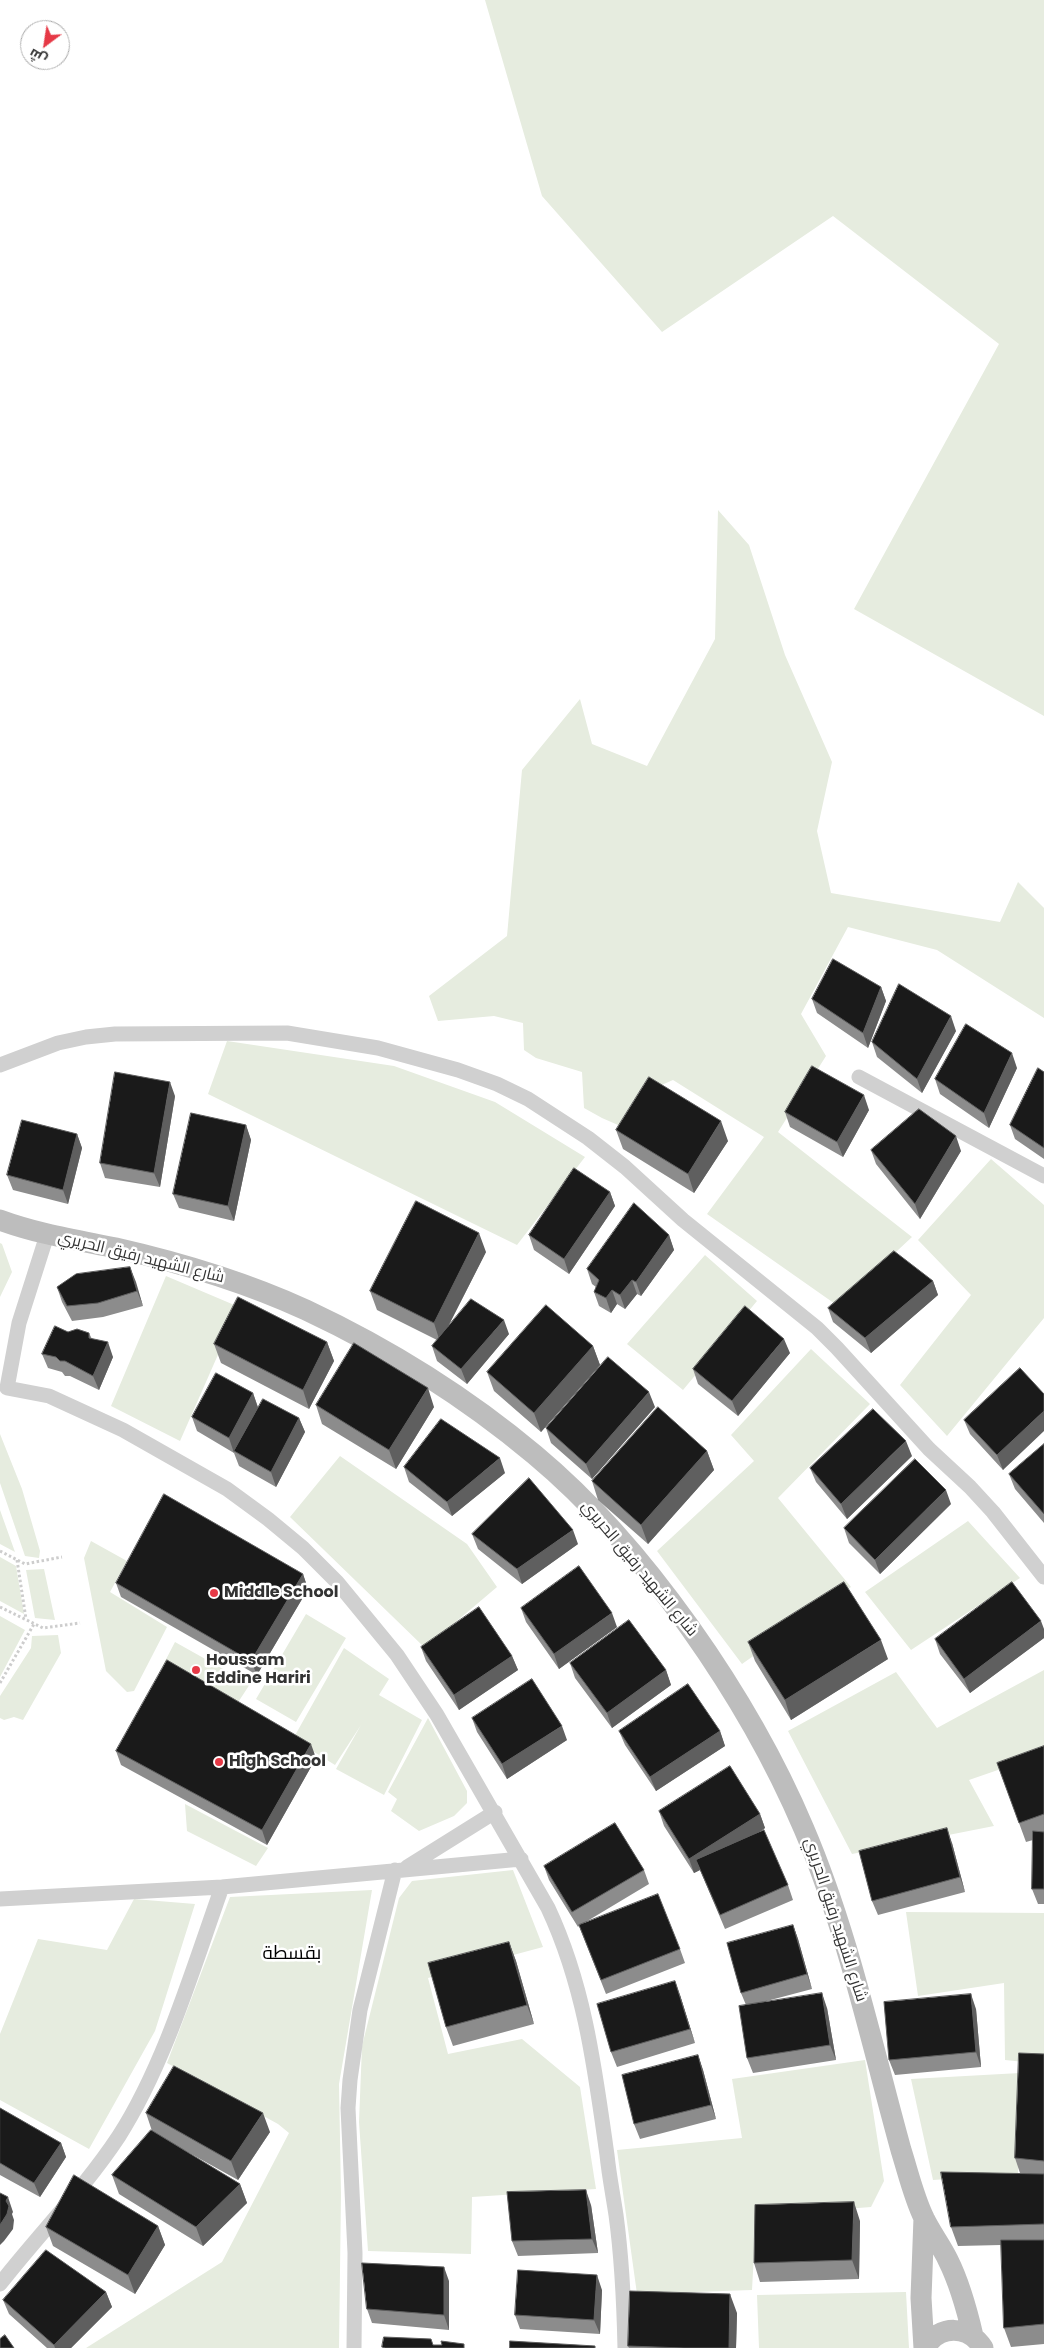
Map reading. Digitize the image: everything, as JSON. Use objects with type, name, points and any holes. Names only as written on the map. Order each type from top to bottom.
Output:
[{"type":"street","points":[[0,1065],[58,1043],[86,1036],[115,1034],[287,1033],[378,1048],[497,1084],[528,1099],[574,1128],[617,1161],[683,1220],[817,1328],[929,1449],[970,1487],[1043,1574]]},
{"type":"street","points":[[859,1077],[1044,1176]]},
{"type":"street","name":"شارع الشهيد رفيق الحريري","points":[[0,1220],[47,1235],[146,1255],[228,1278],[286,1301],[346,1330],[439,1386],[510,1435],[558,1476],[602,1520],[663,1593],[702,1645],[766,1750],[804,1828],[846,1946],[902,2154],[924,2218]]},
{"type":"street","points":[[47,1235],[19,1323],[3,1390],[49,1396],[123,1430],[227,1489],[303,1548],[337,1582],[397,1655],[437,1715],[521,1859],[560,1934],[587,2022],[596,2073],[616,2216],[625,2348]]},
{"type":"street","points":[[354,2348],[355,2253],[348,2108],[360,2010],[400,1869],[494,1812]]},
{"type":"street","points":[[0,1899],[222,1887],[521,1859]]},
{"type":"street","points":[[0,2284],[73,2196],[119,2134],[155,2067],[222,1887]]},
{"type":"street","points":[[924,2218],[950,2262],[978,2342]]},
{"type":"street","points":[[924,2218],[921,2298],[925,2348]]},
{"type":"street","points":[[925,2348],[934,2337],[949,2330],[957,2330],[978,2342]]},
{"type":"path","points":[[0,1551],[25,1564],[62,1557]]},
{"type":"path","points":[[17,1560],[26,1620]]},
{"type":"path","points":[[0,1607],[43,1628],[80,1623]]},
{"type":"path","points":[[0,1684],[34,1624]]},
{"type":"shaded area","points":[[485,0],[1044,0],[1044,716],[854,609],[999,344],[833,216],[662,332],[542,196]]},
{"type":"shaded area","points":[[718,510],[749,545],[785,655],[832,762],[817,831],[831,893],[1000,922],[1018,882],[1044,908],[1044,1018],[937,950],[848,927],[801,1014],[826,1056],[778,1132],[912,1237],[838,1306],[707,1214],[764,1137],[673,1080],[650,1090],[634,1132],[584,1108],[582,1072],[536,1058],[524,1050],[523,1023],[494,1016],[438,1021],[429,996],[507,936],[522,770],[580,699],[592,744],[647,766],[715,639]]},
{"type":"shaded area","points":[[227,1041],[394,1066],[495,1102],[585,1157],[517,1245],[208,1094]]},
{"type":"shaded area","points":[[991,1159],[1044,1205],[1044,1318],[947,1436],[900,1385],[971,1295],[918,1240]]},
{"type":"shaded area","points":[[0,1243],[12,1272],[0,1297]]},
{"type":"shaded area","points":[[705,1255],[757,1301],[683,1390],[627,1344]]},
{"type":"shaded area","points":[[166,1276],[239,1307],[180,1441],[111,1406]]},
{"type":"shaded area","points":[[811,1349],[870,1404],[778,1498],[851,1587],[742,1664],[657,1551],[754,1461],[731,1435]]},
{"type":"shaded area","points":[[0,1434],[22,1489],[40,1551],[39,1558],[25,1556],[0,1483]]},
{"type":"shaded area","points":[[340,1456],[467,1544],[497,1587],[425,1648],[290,1517]]},
{"type":"shaded area","points":[[0,1510],[15,1552],[0,1544]]},
{"type":"shaded area","points":[[968,1521],[1020,1578],[911,1650],[865,1592]]},
{"type":"shaded area","points":[[91,1541],[127,1561],[110,1592],[167,1627],[134,1691],[127,1692],[106,1671],[84,1558]]},
{"type":"shaded area","points":[[0,1557],[16,1566],[24,1614],[0,1601]]},
{"type":"shaded area","points":[[44,1569],[55,1620],[35,1618],[26,1570]]},
{"type":"shaded area","points":[[306,1614],[346,1638],[296,1722],[256,1699]]},
{"type":"shaded area","points":[[0,1616],[25,1630],[0,1677]]},
{"type":"shaded area","points":[[58,1635],[61,1653],[23,1720],[14,1717],[4,1720],[0,1718],[0,1696],[31,1648],[32,1636]]},
{"type":"shaded area","points":[[175,1642],[250,1684],[235,1707],[162,1667]]},
{"type":"shaded area","points":[[344,1648],[389,1679],[379,1695],[422,1720],[384,1795],[336,1769],[361,1725],[335,1765],[293,1739]]},
{"type":"shaded area","points":[[1044,1670],[1044,1754],[969,1780],[994,1826],[852,1854],[788,1731],[896,1672],[937,1728]]},
{"type":"shaded area","points":[[428,1718],[467,1791],[467,1803],[454,1816],[419,1831],[391,1811],[397,1799],[388,1792]]},
{"type":"shaded area","points":[[185,1804],[268,1848],[256,1866],[187,1831]]},
{"type":"shaded area","points":[[513,1870],[543,1947],[428,1978],[448,2054],[522,2039],[580,2087],[596,2189],[472,2197],[471,2254],[368,2251],[359,2122],[362,2046],[399,1898],[412,1881]]},
{"type":"shaded area","points":[[372,1890],[339,2084],[341,2194],[339,2348],[86,2348],[222,2262],[289,2133],[278,2124],[167,2063],[230,1897]]},
{"type":"shaded area","points":[[134,1899],[195,1904],[155,2031],[89,2149],[0,2100],[0,2034],[38,1939],[107,1950]]},
{"type":"shaded area","points":[[906,1912],[1044,1913],[1044,2064],[1005,2060],[1004,1983],[918,1996]]},
{"type":"shaded area","points":[[865,2060],[884,2181],[871,2207],[756,2216],[752,2290],[637,2294],[617,2150],[742,2138],[732,2079]]},
{"type":"shaded area","points":[[1020,2073],[1018,2174],[933,2180],[911,2079]]},
{"type":"shaded area","points":[[906,2292],[909,2348],[759,2348],[757,2295]]},
{"type":"building","points":[[833,959],[881,987],[863,1033],[812,999]]},
{"type":"building","points":[[899,984],[951,1016],[917,1079],[872,1042]]},
{"type":"building","points":[[966,1024],[1012,1053],[984,1113],[935,1079]]},
{"type":"building","points":[[812,1066],[864,1095],[837,1142],[785,1112]]},
{"type":"building","points":[[1038,1068],[1044,1072],[1044,1148],[1010,1125]]},
{"type":"building","points":[[115,1072],[170,1082],[154,1173],[100,1163]]},
{"type":"building","points":[[649,1077],[721,1121],[688,1174],[616,1130]]},
{"type":"building","points":[[919,1109],[956,1136],[915,1204],[871,1150]]},
{"type":"building","points":[[191,1113],[246,1125],[228,1206],[173,1194]]},
{"type":"building","points":[[22,1120],[77,1134],[63,1190],[7,1175]]},
{"type":"building","points":[[574,1168],[610,1192],[564,1259],[529,1235]]},
{"type":"building","points":[[416,1201],[479,1233],[434,1323],[370,1291]]},
{"type":"building","points":[[634,1203],[669,1235],[636,1282],[632,1280],[620,1295],[612,1290],[606,1298],[594,1292],[599,1280],[587,1269]]},
{"type":"building","points":[[894,1251],[933,1281],[865,1338],[828,1308]]},
{"type":"building","points":[[130,1267],[137,1291],[98,1303],[67,1306],[57,1287],[76,1274]]},
{"type":"building","points":[[238,1297],[327,1342],[303,1390],[214,1344]]},
{"type":"building","points":[[471,1299],[504,1320],[461,1369],[432,1346]]},
{"type":"building","points":[[546,1305],[593,1346],[534,1413],[487,1372]]},
{"type":"building","points":[[745,1306],[784,1339],[732,1401],[693,1369]]},
{"type":"building","points":[[55,1326],[68,1332],[77,1329],[89,1333],[89,1338],[108,1342],[93,1376],[65,1361],[60,1361],[56,1357],[42,1354]]},
{"type":"building","points":[[354,1343],[428,1388],[389,1450],[316,1405]]},
{"type":"building","points":[[608,1357],[649,1392],[586,1464],[546,1428]]},
{"type":"building","points":[[1020,1368],[1044,1394],[1044,1411],[997,1455],[964,1420]]},
{"type":"building","points":[[216,1373],[253,1393],[229,1438],[192,1417]]},
{"type":"building","points":[[263,1399],[299,1418],[271,1472],[234,1451]]},
{"type":"building","points":[[658,1407],[707,1451],[641,1525],[592,1481]]},
{"type":"building","points":[[873,1409],[906,1441],[841,1504],[810,1468]]},
{"type":"building","points":[[441,1419],[500,1458],[447,1502],[404,1467]]},
{"type":"building","points":[[1044,1444],[1044,1514],[1009,1474]]},
{"type":"building","points":[[915,1459],[946,1490],[875,1560],[844,1528]]},
{"type":"building","points":[[529,1478],[573,1530],[517,1569],[472,1534]]},
{"type":"building","name":"Middle School","points":[[164,1494],[303,1574],[251,1661],[116,1583]]},
{"type":"building","points":[[579,1566],[612,1613],[554,1654],[521,1608]]},
{"type":"building","points":[[844,1582],[881,1640],[785,1700],[748,1642]]},
{"type":"building","points":[[1012,1582],[1041,1621],[964,1679],[935,1639]]},
{"type":"building","points":[[479,1607],[512,1656],[454,1695],[421,1647]]},
{"type":"building","points":[[629,1620],[666,1670],[607,1713],[570,1663]]},
{"type":"building","name":"High School","points":[[167,1660],[311,1744],[262,1830],[116,1751]]},
{"type":"building","points":[[532,1679],[562,1726],[502,1764],[472,1718]]},
{"type":"building","points":[[688,1684],[720,1731],[650,1777],[619,1731]]},
{"type":"building","points":[[1044,1746],[1044,1814],[1019,1823],[997,1763]]},
{"type":"building","points":[[730,1766],[760,1814],[689,1859],[659,1811]]},
{"type":"building","points":[[615,1823],[644,1870],[572,1912],[544,1866]]},
{"type":"building","points":[[947,1828],[960,1877],[872,1901],[859,1851]]},
{"type":"building","points":[[764,1830],[788,1885],[720,1915],[696,1860]]},
{"type":"building","points":[[1033,1831],[1044,1832],[1044,1889],[1032,1889]]},
{"type":"building","points":[[658,1894],[680,1949],[601,1980],[579,1925]]},
{"type":"building","points":[[793,1925],[807,1974],[741,1993],[727,1943]]},
{"type":"building","points":[[509,1942],[527,2005],[446,2027],[428,1963]]},
{"type":"building","points":[[675,1981],[690,2029],[611,2052],[597,2004]]},
{"type":"building","points":[[822,1993],[830,2045],[747,2058],[739,2006]]},
{"type":"building","points":[[971,1994],[976,2052],[889,2060],[884,2002]]},
{"type":"building","points":[[1019,2053],[1044,2054],[1044,2161],[1015,2158]]},
{"type":"building","points":[[698,2055],[711,2105],[634,2124],[622,2075]]},
{"type":"building","points":[[174,2066],[263,2113],[231,2161],[146,2113]]},
{"type":"building","points":[[0,2108],[61,2143],[34,2183],[0,2163]]},
{"type":"building","points":[[151,2130],[240,2184],[196,2227],[112,2175]]},
{"type":"building","points":[[941,2172],[1044,2174],[1044,2224],[951,2227]]},
{"type":"building","points":[[74,2175],[158,2226],[128,2275],[46,2227]]},
{"type":"building","points":[[586,2190],[592,2239],[512,2241],[507,2192]]},
{"type":"building","points":[[0,2193],[8,2197],[6,2201],[9,2206],[7,2214],[0,2225]]},
{"type":"building","points":[[854,2202],[852,2260],[754,2263],[755,2205]]},
{"type":"building","points":[[1001,2240],[1044,2240],[1044,2324],[1004,2328]]},
{"type":"building","points":[[46,2250],[106,2292],[54,2345],[3,2300]]},
{"type":"building","points":[[362,2263],[444,2267],[444,2315],[367,2309]]},
{"type":"building","points":[[518,2270],[597,2275],[594,2320],[515,2315]]},
{"type":"building","points":[[630,2291],[730,2294],[729,2348],[628,2346]]},
{"type":"building","points":[[5,2335],[14,2348],[0,2348],[0,2339]]},
{"type":"building","points":[[384,2337],[431,2339],[433,2345],[442,2345],[441,2341],[464,2344],[464,2348],[385,2348],[382,2347]]},
{"type":"building","points":[[510,2341],[595,2346],[595,2348],[510,2348]]},
{"type":"place","name":"Middle School","points":[[214,1593]]},
{"type":"place","name":"Houssam Eddine Hariri","points":[[196,1670]]},
{"type":"place","name":"High School","points":[[219,1762]]},
{"type":"district","name":"بقسطة","points":[[292,1954]]}]
